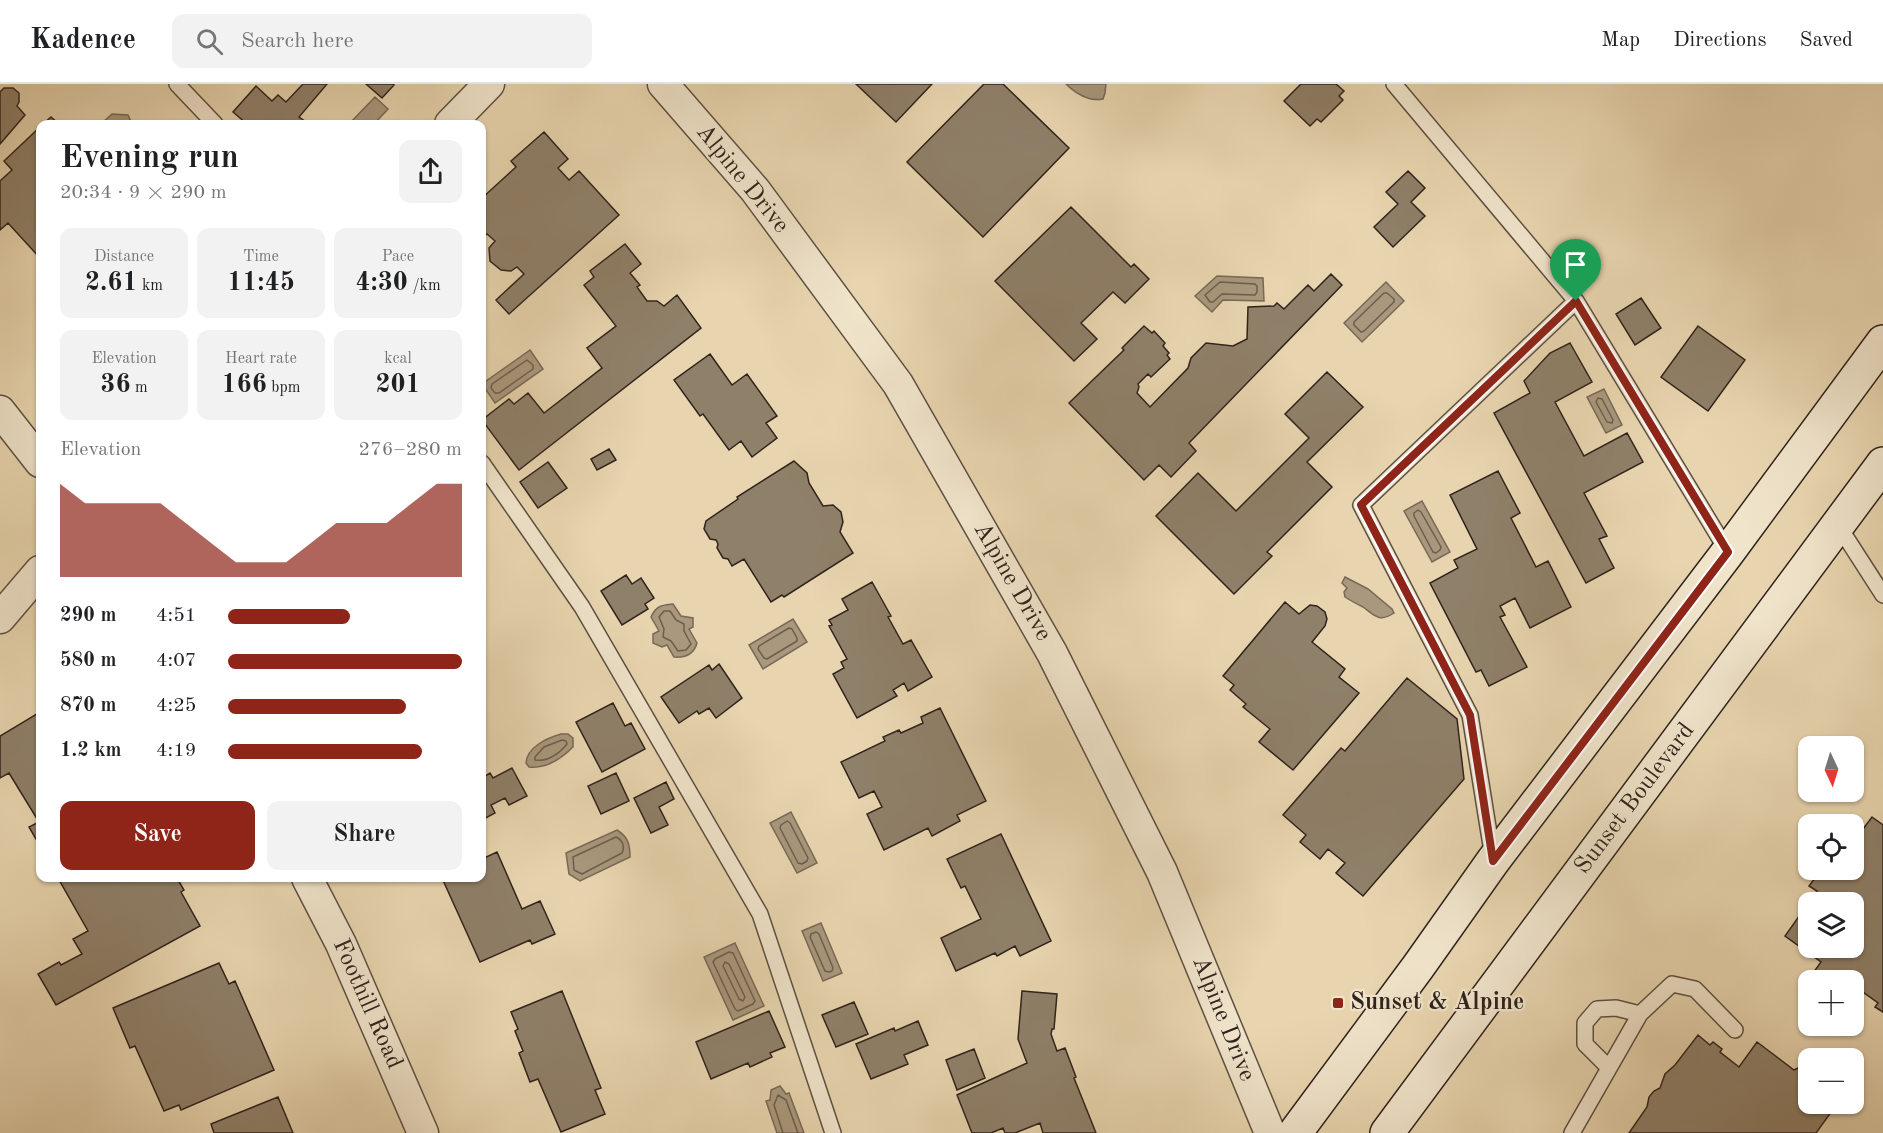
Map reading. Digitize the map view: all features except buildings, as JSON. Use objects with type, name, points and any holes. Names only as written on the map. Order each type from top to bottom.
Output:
[{"type":"main road","points":[[1296,1133],[1493,861],[1728,552],[1883,342]]},
{"type":"main road","name":"Sunset Boulevard","points":[[1387,1133],[1883,464]]},
{"type":"street","points":[[454,120],[489,84]]},
{"type":"street","name":"Alpine Drive","points":[[663,84],[755,190],[898,384],[1052,653],[1157,861],[1270,1133]]},
{"type":"street","points":[[0,411],[36,457]]},
{"type":"street","points":[[0,618],[36,576]]},
{"type":"street","name":"Foothill Road","points":[[309,882],[341,944],[423,1133]]},
{"type":"lane","points":[[177,84],[210,120]]},
{"type":"lane","points":[[1394,84],[1576,301],[1728,552]]},
{"type":"lane","points":[[1493,861],[1470,715],[1361,505],[1576,301]]},
{"type":"lane","points":[[486,469],[582,607],[760,914],[833,1133]]},
{"type":"lane","points":[[1838,525],[1883,596]]},
{"type":"lane","points":[[1572,1133],[1640,1014],[1672,984],[1695,989],[1735,1030]]},
{"type":"lane","points":[[1609,1068],[1585,1044],[1585,1023],[1597,1009],[1616,1008],[1640,1014]]},
{"type":"water","points":[[1066,84],[1106,84],[1105,93],[1103,99],[1088,98]]},
{"type":"water","points":[[375,97],[388,109],[378,120],[353,120]]},
{"type":"water","points":[[112,114],[128,115],[130,120],[105,120]]},
{"type":"water","points":[[1217,276],[1263,278],[1264,301],[1223,300],[1212,312],[1195,296]]},
{"type":"water","points":[[1386,282],[1404,301],[1362,342],[1344,323]]},
{"type":"water","points":[[530,350],[543,369],[495,403],[486,390],[486,381]]},
{"type":"water","points":[[1604,389],[1622,425],[1606,433],[1587,397]]},
{"type":"water","points":[[1422,501],[1450,552],[1432,562],[1404,511]]},
{"type":"water","points":[[1345,577],[1368,589],[1394,613],[1380,618],[1345,597],[1344,592],[1347,588],[1342,583]]},
{"type":"water","points":[[673,604],[681,616],[693,618],[693,627],[689,629],[697,643],[696,647],[692,653],[682,657],[674,657],[667,645],[662,647],[653,643],[653,634],[659,631],[651,617],[659,607]]},
{"type":"water","points":[[793,619],[807,642],[763,669],[749,645]]},
{"type":"water","points":[[561,734],[568,734],[573,738],[573,747],[553,762],[529,767],[526,763],[530,752],[544,741]]},
{"type":"water","points":[[791,812],[817,863],[797,873],[770,823]]},
{"type":"water","points":[[617,830],[628,841],[630,857],[580,881],[569,874],[566,853]]},
{"type":"water","points":[[821,923],[842,973],[823,981],[802,931]]},
{"type":"water","points":[[735,943],[764,1006],[733,1020],[704,957]]},
{"type":"water","points":[[780,1086],[786,1094],[789,1093],[804,1133],[777,1133],[766,1101],[770,1100],[771,1090]]},
{"type":"place","name":"Sunset & Alpine","points":[[1338,1003]]},
{"type":"route","points":[[1576,301],[1728,552],[1493,861],[1470,715],[1361,505],[1576,301]]}]
